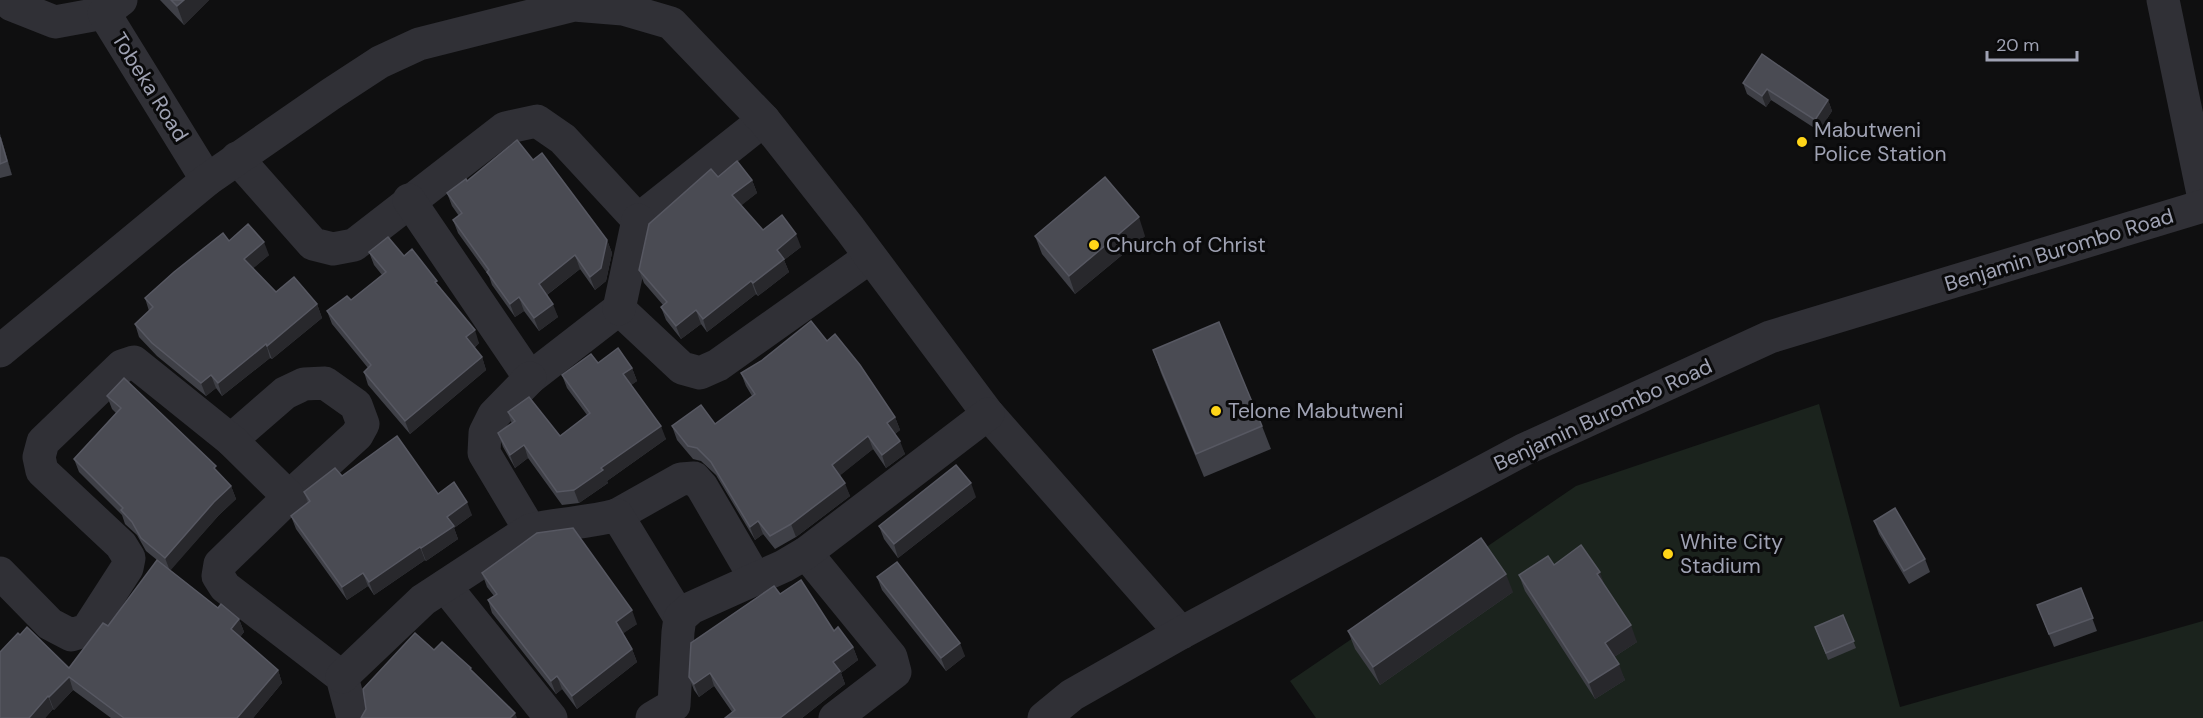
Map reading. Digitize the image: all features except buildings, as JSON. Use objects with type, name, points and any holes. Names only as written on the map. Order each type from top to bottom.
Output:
[{"type":"street","points":[[6,0],[12,5],[55,22],[112,7]]},
{"type":"street","points":[[2163,0],[2203,194]]},
{"type":"street","points":[[0,351],[207,180],[380,62],[418,44],[574,5],[623,9],[671,23],[764,120],[988,414],[1181,633]]},
{"type":"street","name":"Tobeka Road","points":[[112,7],[207,180]]},
{"type":"street","points":[[530,530],[484,453],[485,433],[494,415],[530,378],[619,309],[638,220],[764,120]]},
{"type":"street","points":[[237,158],[313,244],[333,249],[354,245],[409,200],[505,128],[537,121],[563,140],[638,220]]},
{"type":"street","points":[[409,200],[530,378]]},
{"type":"street","name":"Benjamin Burombo Road","points":[[1044,718],[1072,695],[1181,633],[1523,450],[1770,337],[2203,206]]},
{"type":"street","points":[[619,309],[682,368],[700,373],[718,365],[870,257]]},
{"type":"street","points":[[0,573],[50,624],[71,635],[87,630],[128,568],[129,558],[122,545],[42,471],[39,457],[43,442],[122,366],[134,362],[231,440],[289,497]]},
{"type":"street","points":[[231,440],[285,393],[304,384],[325,383],[356,405],[363,424],[357,435],[219,564],[218,576],[225,587],[342,677],[353,718]]},
{"type":"street","points":[[671,714],[680,618],[691,608],[784,566],[806,553],[988,414]]},
{"type":"street","points":[[342,677],[423,600],[530,530],[549,525],[591,522],[616,515],[681,479],[694,478],[702,487],[755,578]]},
{"type":"street","points":[[616,515],[680,618]]},
{"type":"street","points":[[806,553],[891,657],[895,672],[835,718]]},
{"type":"street","points":[[445,586],[550,718]]},
{"type":"shaded area","name":"White City Stadium","points":[[1819,404],[1900,707],[2203,621],[2203,718],[1316,718],[1290,681],[1576,486]]},
{"type":"place","name":"Mabutweni Police Station","points":[[1802,142]]},
{"type":"place","name":"Church of Christ","points":[[1094,245]]},
{"type":"place","name":"Telone Mabutweni","points":[[1216,411]]},
{"type":"place","name":"White City Stadium","points":[[1668,554]]}]
